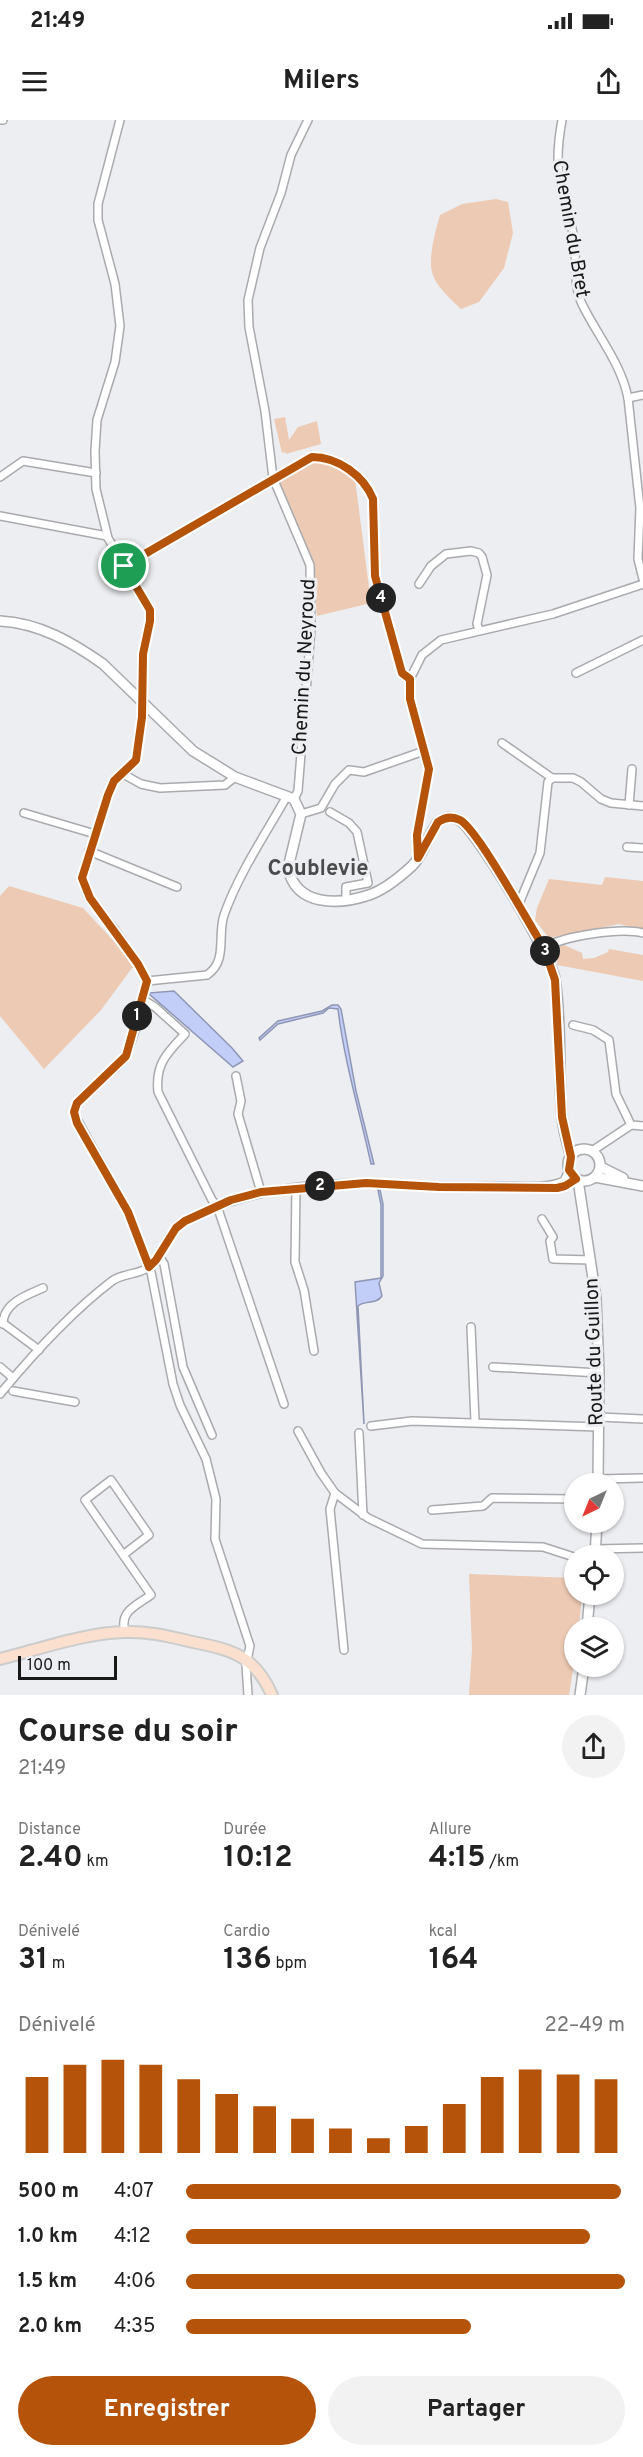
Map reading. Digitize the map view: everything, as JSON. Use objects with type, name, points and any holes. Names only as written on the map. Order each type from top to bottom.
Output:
[{"type":"main road","points":[[0,621],[40,628],[75,646],[103,664],[193,751],[235,777],[292,799],[301,814],[299,829],[288,861],[289,873],[293,881],[312,899],[325,901],[359,898],[378,891],[418,858],[438,822],[448,817],[460,820],[472,831],[544,948],[555,980],[562,1117],[571,1157],[569,1170],[577,1179],[643,1185]]},
{"type":"main road","points":[[561,1082],[567,1131],[572,1140],[599,1157],[601,1167],[614,1175],[643,1185]]},
{"type":"main road","points":[[571,1157],[587,1150]]},
{"type":"main road","points":[[592,1179],[601,1167]]},
{"type":"main road","name":"Route du Guillon","points":[[577,1179],[596,1298],[599,1373],[598,1473]]},
{"type":"main road","name":"Route du Guillon","points":[[585,1220],[584,1192],[592,1179]]},
{"type":"main road","points":[[0,1659],[94,1636],[125,1632],[163,1636],[221,1648],[248,1659],[257,1668],[272,1695]]},
{"type":"main road","points":[[580,1695],[582,1677]]},
{"type":"street","points":[[120,120],[98,204],[98,220],[115,284],[120,326],[115,362],[98,420],[96,489],[107,536],[150,610],[150,621],[143,654],[142,702],[136,760],[114,781],[89,851],[82,878],[90,898],[147,981],[126,1056],[77,1103],[74,1112],[77,1123],[128,1212],[149,1267],[156,1291],[173,1384],[180,1405],[206,1459],[216,1499],[215,1539],[250,1646],[248,1695]]},
{"type":"street","name":"Chemin du Neyroud","points":[[147,981],[207,975],[214,970],[218,964],[221,948],[223,918],[238,882],[298,791],[309,674],[310,565],[273,478],[265,411],[249,327],[248,300],[260,248],[281,194],[291,155],[308,120]]},
{"type":"street","name":"Chemin du Bret","points":[[562,120],[557,152],[562,194],[574,238],[576,280],[581,303],[613,359],[628,398],[641,507],[638,559],[643,579]]},
{"type":"street","points":[[628,398],[643,395]]},
{"type":"street","points":[[124,566],[273,478],[312,457],[324,457],[360,477],[369,488],[373,499],[375,576],[402,673],[410,679]]},
{"type":"street","points":[[0,477],[23,461],[96,473]]},
{"type":"street","points":[[0,516],[107,536]]},
{"type":"street","points":[[419,584],[431,566],[446,554],[471,551],[479,553],[487,575],[477,624],[479,630]]},
{"type":"street","points":[[418,858],[417,835],[429,776],[428,763],[410,699],[410,679],[422,655],[434,644],[479,630],[553,614],[643,584]]},
{"type":"street","points":[[576,673],[643,640]]},
{"type":"street","points":[[502,743],[552,778],[573,778],[611,803],[643,806]]},
{"type":"street","points":[[301,814],[321,808],[335,784],[349,770],[364,772],[384,767],[424,751]]},
{"type":"street","points":[[629,805],[632,769]]},
{"type":"street","points":[[123,774],[141,784],[160,788],[225,785],[235,777]]},
{"type":"street","points":[[518,906],[540,853],[548,782],[552,778]]},
{"type":"street","points":[[330,812],[349,823],[357,832],[368,883],[346,887],[346,899]]},
{"type":"street","points":[[24,813],[95,834]]},
{"type":"street","points":[[627,847],[643,849]]},
{"type":"street","points":[[89,851],[177,887]]},
{"type":"street","points":[[544,948],[556,942],[620,930],[643,933]]},
{"type":"street","points":[[142,999],[155,1007],[185,1034],[161,1062],[157,1076],[158,1092],[217,1206],[284,1404]]},
{"type":"street","points":[[573,1025],[593,1030],[609,1040],[616,1094],[631,1125]]},
{"type":"street","points":[[236,1076],[241,1101],[238,1114],[261,1192]]},
{"type":"street","points":[[587,1150],[631,1125],[643,1126]]},
{"type":"street","points":[[545,1186],[564,1181],[569,1170]]},
{"type":"street","points":[[0,1394],[39,1350],[85,1304],[114,1280],[149,1267],[159,1256],[176,1228],[185,1221],[217,1206],[261,1192],[296,1188],[366,1183],[439,1187],[565,1186],[577,1179]]},
{"type":"street","points":[[296,1188],[295,1262],[304,1290],[314,1351]]},
{"type":"street","points":[[542,1219],[553,1238],[550,1241],[553,1259],[591,1260]]},
{"type":"street","points":[[159,1256],[164,1263],[183,1367],[212,1435]]},
{"type":"street","points":[[39,1350],[1,1322],[4,1313],[14,1303],[43,1288]]},
{"type":"street","points":[[471,1327],[475,1421]]},
{"type":"street","points":[[0,1366],[13,1378]]},
{"type":"street","points":[[493,1367],[599,1373]]},
{"type":"street","points":[[13,1391],[75,1402]]},
{"type":"street","points":[[371,1426],[412,1421],[599,1422],[643,1419]]},
{"type":"street","points":[[298,1431],[335,1493],[363,1515],[422,1544],[543,1547],[564,1554]]},
{"type":"street","points":[[359,1433],[363,1515]]},
{"type":"street","points":[[624,1479],[643,1478]]},
{"type":"street","points":[[123,1555],[149,1535],[111,1480],[85,1500],[123,1555],[151,1595],[124,1616],[122,1621],[125,1632]]},
{"type":"street","points":[[335,1493],[330,1509],[344,1650]]},
{"type":"street","points":[[432,1510],[483,1506],[492,1498],[564,1499]]},
{"type":"street","points":[[624,1550],[643,1548]]},
{"type":"shaded area","points":[[496,199],[508,202],[513,233],[504,268],[479,302],[461,309],[440,287],[432,272],[432,251],[440,215],[462,204]]},
{"type":"shaded area","points":[[285,417],[289,440],[298,427],[317,421],[321,444],[286,454],[282,453],[274,419]]},
{"type":"shaded area","points":[[315,461],[325,461],[355,479],[371,603],[317,616],[312,564],[277,482]]},
{"type":"shaded area","points":[[605,877],[643,881],[643,930],[619,924],[549,938],[535,920],[537,908],[549,879],[602,885]]},
{"type":"shaded area","points":[[9,886],[83,908],[135,964],[101,1010],[44,1069],[0,1016],[0,896]]},
{"type":"shaded area","points":[[564,945],[582,953],[583,959],[594,958],[608,952],[609,949],[643,955],[643,981],[557,965],[558,947]]},
{"type":"shaded area","points":[[469,1574],[564,1578],[564,1605],[581,1605],[580,1617],[564,1617],[564,1677],[572,1677],[569,1695],[469,1695],[472,1649]]},
{"type":"water","points":[[174,991],[243,1061],[233,1067],[148,993]]},
{"type":"water","points":[[332,1005],[338,1005],[341,1009],[356,1091],[374,1164],[371,1164],[353,1087],[338,1009],[329,1008],[323,1013],[278,1024],[260,1040],[259,1038],[278,1021],[322,1011]]},
{"type":"water","points":[[378,1190],[380,1190],[383,1204],[383,1276],[379,1283],[382,1296],[377,1301],[358,1306],[364,1424],[355,1282],[381,1278],[381,1205]]},
{"type":"district","name":"Coublevie","points":[[318,869]]},
{"type":"route","points":[[312,457],[332,460],[360,477],[369,488],[373,499],[372,532],[375,576],[402,673],[410,679],[410,699],[429,769],[417,835],[418,858],[438,822],[448,817],[460,820],[472,831],[544,948],[555,980],[562,1117],[571,1157],[568,1163],[569,1170],[576,1179],[571,1183],[553,1188],[545,1186],[439,1187],[366,1183],[261,1192],[231,1200],[185,1221],[176,1228],[149,1267],[128,1212],[77,1123],[74,1112],[77,1103],[126,1056],[147,981],[115,930],[90,898],[82,878],[114,781],[136,760],[142,717],[143,654],[150,610],[124,566],[312,457]]}]
